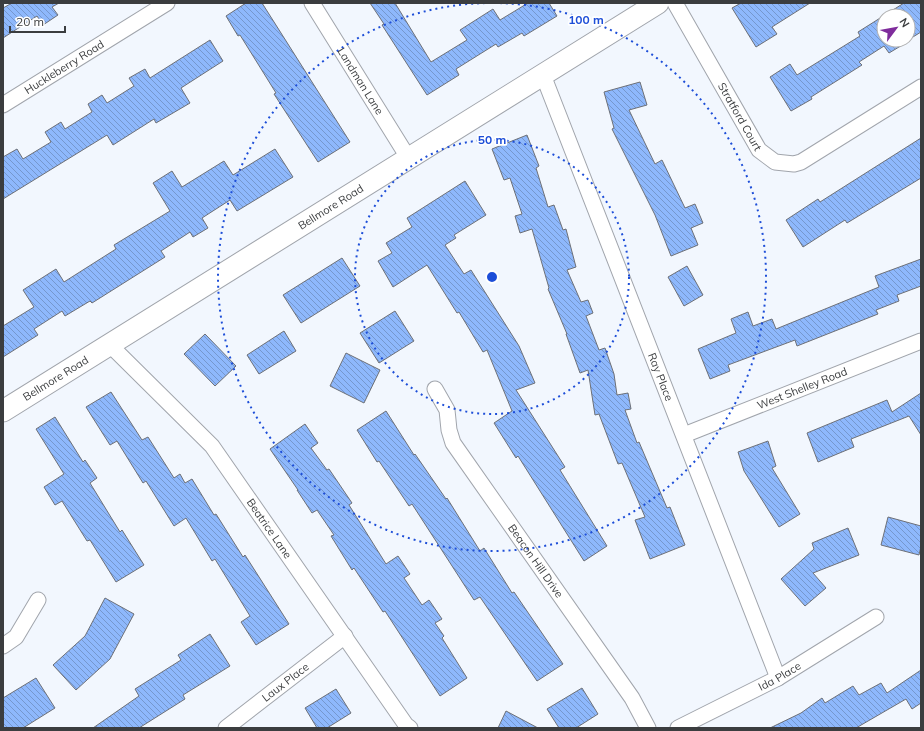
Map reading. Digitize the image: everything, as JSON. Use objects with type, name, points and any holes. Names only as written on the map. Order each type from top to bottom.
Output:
[{"type":"main road","name":"Bellmore Road","points":[[3,411],[658,3]]},
{"type":"street","name":"Huckleberry Road","points":[[3,105],[167,3]]},
{"type":"street","name":"Landman Lane","points":[[312,3],[409,158]]},
{"type":"street","name":"Stratford Court","points":[[675,3],[759,150],[775,162],[794,164],[801,162],[921,87]]},
{"type":"street","name":"Ray Place","points":[[543,75],[778,678]]},
{"type":"street","name":"West Shelley Road","points":[[684,435],[921,341]]},
{"type":"street","name":"Beatrice Lane","points":[[110,345],[212,446],[406,725],[410,728]]},
{"type":"street","name":"Beacon Hill Drive","points":[[436,389],[447,410],[448,430],[453,443],[632,698],[648,728]]},
{"type":"street","points":[[3,646],[16,637],[38,600]]},
{"type":"street","name":"Ida Place","points":[[678,728],[778,678],[876,617]]},
{"type":"street","name":"Laux Place","points":[[226,728],[345,636]]},
{"type":"building","points":[[12,3],[59,3],[52,7],[58,15],[43,25],[37,16],[3,38],[3,8]]},
{"type":"building","points":[[246,3],[262,3],[350,142],[318,162],[274,94],[276,93],[240,35],[238,36],[226,16]]},
{"type":"building","points":[[370,3],[395,3],[431,62],[467,40],[460,30],[493,9],[500,20],[528,3],[549,3],[557,16],[524,36],[522,33],[498,47],[496,44],[456,69],[459,75],[427,95],[382,25],[384,24]]},
{"type":"building","points":[[741,3],[810,3],[772,27],[777,34],[756,47],[732,8]]},
{"type":"building","points":[[904,3],[921,3],[921,32],[916,35],[916,8],[896,8]]},
{"type":"building","points":[[876,21],[876,48],[881,48],[859,62],[862,65],[811,97],[812,99],[791,111],[770,77],[790,64],[797,75],[860,36],[858,32]]},
{"type":"building","points":[[210,40],[223,61],[181,88],[190,103],[156,123],[154,119],[113,145],[107,135],[3,199],[3,157],[17,149],[23,159],[51,142],[45,132],[61,122],[65,129],[92,112],[88,104],[102,95],[107,103],[134,86],[129,78],[145,69],[150,78]]},
{"type":"building","points":[[885,48],[897,48],[889,53]]},
{"type":"building","points":[[640,82],[647,105],[629,110],[655,164],[662,160],[685,208],[695,204],[703,223],[691,228],[698,245],[671,256],[655,215],[612,129],[614,128],[604,92]]},
{"type":"building","points":[[527,135],[539,166],[536,168],[548,207],[554,205],[563,230],[566,229],[576,267],[567,270],[581,302],[588,300],[593,313],[586,316],[599,350],[605,348],[614,374],[617,395],[628,393],[631,409],[625,410],[637,443],[639,442],[667,508],[670,507],[685,545],[650,559],[635,520],[645,517],[622,463],[618,464],[599,414],[595,415],[588,370],[580,373],[567,334],[548,289],[549,288],[532,229],[520,233],[515,216],[522,214],[510,178],[504,180],[492,149]]},
{"type":"building","points":[[921,138],[921,178],[847,223],[845,220],[803,247],[786,220],[818,199],[820,202]]},
{"type":"building","points":[[275,149],[293,177],[237,211],[230,200],[202,218],[208,228],[193,237],[190,232],[161,251],[165,257],[92,303],[90,301],[65,316],[62,311],[34,329],[38,335],[3,357],[3,326],[34,307],[23,290],[56,269],[64,282],[116,249],[114,245],[170,211],[153,183],[172,171],[182,187],[224,161],[233,175]]},
{"type":"building","points":[[465,181],[486,215],[454,235],[456,238],[445,245],[464,274],[471,270],[519,346],[535,383],[516,390],[565,467],[560,470],[607,546],[584,561],[518,456],[516,458],[494,423],[512,411],[487,350],[483,352],[459,312],[457,313],[427,265],[393,287],[378,261],[392,253],[386,243],[412,227],[407,218]]},
{"type":"building","points":[[342,258],[360,286],[301,323],[283,295]]},
{"type":"building","points":[[921,259],[921,286],[897,295],[899,301],[876,310],[878,314],[797,346],[795,340],[728,365],[730,371],[710,379],[698,349],[736,333],[731,319],[748,312],[753,326],[772,319],[776,329],[879,287],[875,276]]},
{"type":"building","points":[[687,266],[703,295],[684,306],[668,277]]},
{"type":"building","points":[[395,311],[414,341],[379,363],[360,333]]},
{"type":"building","points":[[284,331],[296,351],[259,374],[247,355]]},
{"type":"building","points":[[205,334],[236,366],[215,386],[184,354]]},
{"type":"building","points":[[346,353],[380,370],[364,403],[330,386]]},
{"type":"building","points":[[111,392],[142,440],[148,437],[174,478],[180,474],[185,483],[192,479],[214,515],[216,514],[243,557],[245,555],[289,624],[256,645],[241,622],[250,616],[215,559],[212,561],[186,518],[174,526],[146,481],[143,483],[117,441],[110,445],[86,407]]},
{"type":"building","points":[[921,393],[921,435],[909,416],[851,439],[854,447],[818,462],[807,433],[887,400],[892,412]]},
{"type":"building","points":[[386,411],[414,455],[415,454],[446,499],[447,498],[480,551],[484,548],[512,593],[514,592],[563,664],[537,681],[480,597],[474,600],[412,504],[409,506],[379,461],[377,462],[357,430]]},
{"type":"building","points":[[55,417],[83,462],[85,460],[97,478],[90,483],[120,532],[122,530],[144,565],[116,582],[90,540],[87,541],[62,501],[55,505],[44,487],[64,474],[36,429]]},
{"type":"building","points":[[305,424],[318,443],[311,448],[327,470],[329,469],[352,503],[349,505],[386,564],[398,556],[410,574],[404,578],[422,605],[429,600],[442,619],[435,623],[444,636],[442,638],[467,678],[440,696],[385,611],[383,612],[354,568],[352,570],[331,536],[334,535],[317,510],[312,513],[270,449]]},
{"type":"building","points":[[768,441],[776,466],[772,468],[800,514],[779,527],[744,471],[738,452]]},
{"type":"building","points":[[888,517],[921,526],[921,546],[919,555],[881,545]]},
{"type":"building","points":[[848,528],[859,555],[813,573],[826,588],[805,606],[781,579],[814,549],[812,543]]},
{"type":"building","points":[[105,598],[134,614],[110,659],[76,690],[53,665],[85,636]]},
{"type":"building","points":[[210,634],[230,666],[183,695],[185,699],[139,728],[93,728],[139,696],[135,689],[181,660],[178,655]]},
{"type":"building","points":[[921,670],[921,703],[912,709],[906,699],[856,728],[770,728],[801,713],[822,698],[825,703],[853,686],[859,695],[881,683],[887,693]]},
{"type":"building","points":[[36,678],[55,708],[23,728],[3,728],[3,698]]},
{"type":"building","points":[[582,688],[598,714],[576,728],[559,728],[547,709]]},
{"type":"building","points":[[336,689],[351,713],[327,728],[317,728],[305,708]]},
{"type":"building","points":[[506,711],[538,728],[498,728]]}]
